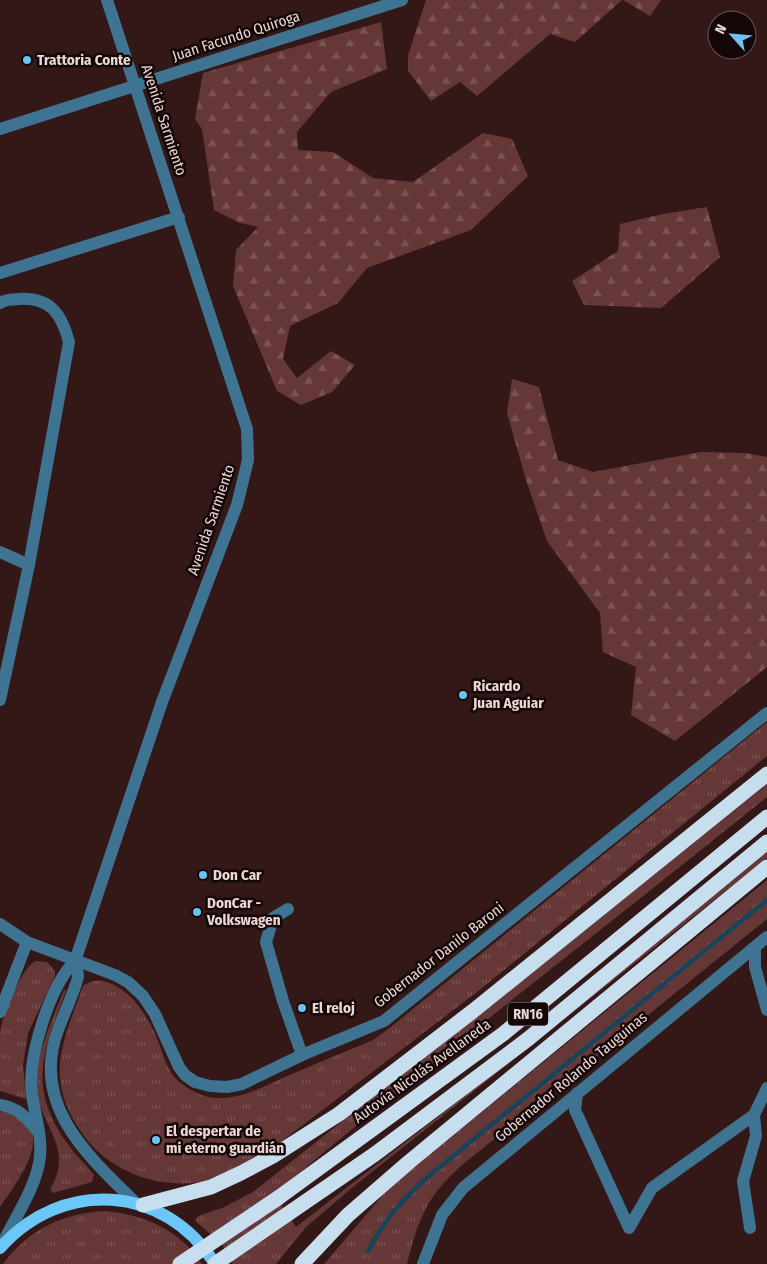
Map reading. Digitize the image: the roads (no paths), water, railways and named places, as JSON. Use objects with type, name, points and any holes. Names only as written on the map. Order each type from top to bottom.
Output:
[{"type":"highway","points":[[139,1204],[210,1186],[241,1173],[273,1156],[339,1114],[474,1011],[767,774]]},
{"type":"highway","name":"Autovía Nicolás Avellaneda","points":[[180,1264],[278,1198],[503,1034],[767,817]]},
{"type":"highway","name":"RN16","points":[[215,1264],[289,1215],[375,1154],[528,1039],[767,842]]},
{"type":"highway","points":[[302,1264],[348,1215],[409,1162],[767,867]]},
{"type":"main road","points":[[0,1247],[18,1229],[39,1215],[62,1205],[87,1200],[112,1199],[139,1204],[167,1215],[188,1231],[206,1250],[215,1264]]},
{"type":"street","name":"Avenida Sarmiento","points":[[0,1247],[37,1169],[40,1156],[39,1134],[31,1080],[34,1049],[63,973],[75,961],[162,702],[236,505],[248,460],[247,429],[136,84],[107,0]]},
{"type":"street","name":"Juan Facundo Quiroga","points":[[0,129],[402,0]]},
{"type":"street","points":[[0,273],[179,217]]},
{"type":"street","points":[[0,700],[29,565],[70,342],[64,321],[52,307],[38,300],[1,300]]},
{"type":"street","points":[[0,552],[29,565]]},
{"type":"street","name":"Gobernador Danilo Baroni","points":[[0,924],[27,942],[115,975],[128,982],[143,996],[155,1014],[179,1066],[195,1082],[227,1087],[242,1084],[302,1055],[384,1021],[767,713]]},
{"type":"street","points":[[288,909],[273,918],[266,942],[283,1002],[302,1055]]},
{"type":"street","name":"Gobernador Rolando Tauguinas","points":[[423,1264],[428,1246],[442,1215],[463,1188],[767,937]]},
{"type":"street","points":[[0,1012],[27,942]]},
{"type":"street","points":[[755,947],[755,967],[767,1010]]},
{"type":"street","name":"Avenida Sarmiento","points":[[75,961],[78,978],[56,1035],[52,1056],[51,1072],[59,1111],[81,1147],[139,1204]]},
{"type":"street","points":[[577,1093],[575,1110],[629,1228],[652,1188],[754,1115],[767,1088]]},
{"type":"street","points":[[0,1104],[9,1106],[21,1113],[39,1134]]},
{"type":"street","points":[[750,1228],[743,1181],[756,1136],[754,1115]]},
{"type":"waterway","points":[[368,1251],[395,1210],[430,1175],[767,900]]},
{"type":"place","name":"Trattoria Conte","points":[[27,60]]},
{"type":"place","name":"Ricardo Juan Aguiar","points":[[463,695]]},
{"type":"place","name":"Don Car","points":[[203,875]]},
{"type":"place","name":"DonCar - Volkswagen","points":[[197,912]]},
{"type":"place","name":"El reloj","points":[[302,1008]]},
{"type":"place","name":"El despertar de mi eterno guardián","points":[[156,1140]]}]
